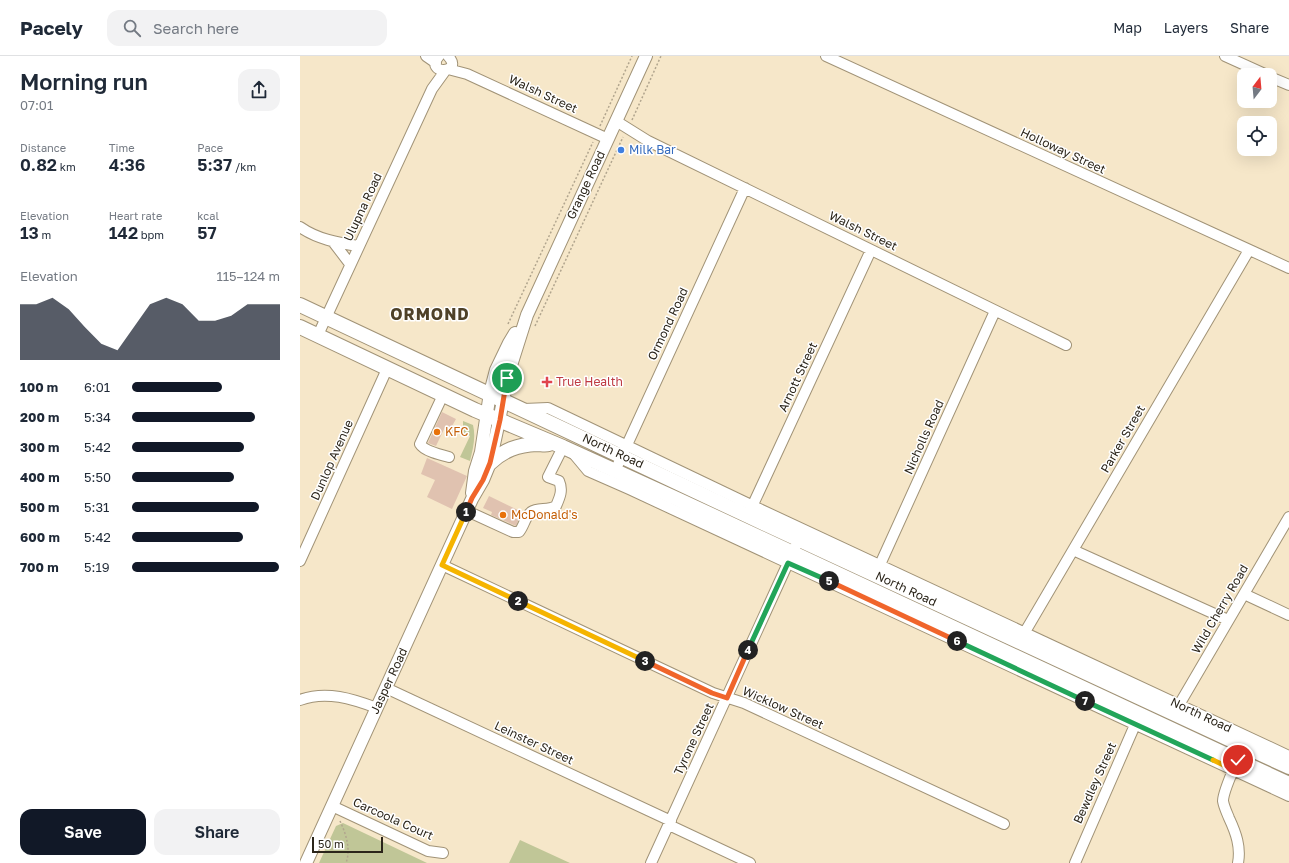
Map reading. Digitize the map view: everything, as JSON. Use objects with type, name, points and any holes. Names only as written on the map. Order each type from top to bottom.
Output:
[{"type":"highway","name":"North Road","points":[[300,304],[503,400],[624,450],[750,511],[799,539],[878,570],[1022,636],[1177,709],[1244,746],[1289,767]]},
{"type":"highway","name":"North Road","points":[[300,326],[387,369],[615,471],[790,558],[1012,655],[1138,719],[1236,765],[1289,784]]},
{"type":"highway","points":[[438,392],[441,370]]},
{"type":"highway","points":[[490,463],[499,454],[516,447],[536,444],[562,447]]},
{"type":"main road","name":"Grange Road","points":[[500,420],[508,375],[527,315],[646,56]]},
{"type":"main road","name":"Grange Road","points":[[490,393],[499,363],[509,343],[527,315]]},
{"type":"main road","name":"Jasper Road","points":[[472,498],[490,393]]},
{"type":"main road","name":"Jasper Road","points":[[306,863],[472,498],[483,480],[490,463],[500,420]]},
{"type":"street","name":"Walsh Street","points":[[426,56],[445,62],[467,74],[597,133],[612,129],[626,131],[1066,345]]},
{"type":"street","name":"Holloway Street","points":[[826,56],[1289,268]]},
{"type":"street","points":[[1225,56],[1252,68]]},
{"type":"street","name":"Ulupna Road","points":[[318,335],[358,246],[445,62]]},
{"type":"street","points":[[1277,79],[1288,82]]},
{"type":"street","name":"Ormond Road","points":[[615,471],[745,188]]},
{"type":"street","points":[[300,227],[334,243],[358,246]]},
{"type":"street","points":[[334,243],[350,264]]},
{"type":"street","name":"Arnott Street","points":[[750,511],[871,250]]},
{"type":"street","name":"Parker Street","points":[[1012,655],[1249,250]]},
{"type":"street","name":"Nicholls Road","points":[[878,570],[995,311]]},
{"type":"street","name":"Dunlop Avenue","points":[[300,561],[387,369]]},
{"type":"street","points":[[438,392],[420,444],[421,447],[449,457]]},
{"type":"street","points":[[467,511],[513,532],[519,532],[531,512],[534,510],[553,508],[556,506],[561,493],[561,486],[558,481],[548,477],[562,447]]},
{"type":"street","name":"North Road","points":[[562,447],[588,472],[790,558],[1138,719]]},
{"type":"street","name":"North Road","points":[[750,511],[878,570]]},
{"type":"street","name":"Wild Cherry Road","points":[[1177,709],[1289,517]]},
{"type":"street","name":"Tyrone Street","points":[[651,863],[799,539]]},
{"type":"street","points":[[1073,550],[1228,620]]},
{"type":"street","name":"Wicklow Street","points":[[442,565],[712,693],[744,703],[1004,824]]},
{"type":"street","points":[[1244,594],[1289,615]]},
{"type":"street","name":"Leinster Street","points":[[386,688],[670,823],[750,863]]},
{"type":"street","points":[[300,700],[313,697],[333,696],[377,708]]},
{"type":"street","name":"North Road","points":[[1177,709],[1289,756]]},
{"type":"street","name":"Bewdley Street","points":[[1074,863],[1138,719]]},
{"type":"street","points":[[1238,863],[1238,840],[1226,811],[1223,799],[1244,746]]},
{"type":"street","name":"North Road","points":[[1236,765],[1289,796]]},
{"type":"street","name":"Carcoola Court","points":[[332,806],[428,851],[443,853]]},
{"type":"path","points":[[506,329],[632,56]]},
{"type":"path","points":[[534,329],[661,56]]},
{"type":"path","points":[[339,818],[348,846],[346,863]]},
{"type":"green space","points":[[463,421],[473,425],[474,430],[474,443],[470,461],[460,457],[470,436],[463,432]]},
{"type":"green space","points":[[343,823],[427,863],[319,863],[336,826]]},
{"type":"green space","points":[[520,840],[570,863],[509,863]]},
{"type":"building","points":[[442,412],[456,419],[451,428],[446,425],[436,446],[428,443]]},
{"type":"building","points":[[427,458],[467,476],[452,509],[427,497],[435,480],[421,474]]},
{"type":"building","points":[[489,496],[522,512],[516,526],[491,515],[492,512],[483,508]]},
{"type":"place","name":"Milk Bar","points":[[621,150]]},
{"type":"place","name":"True Health","points":[[547,382]]},
{"type":"place","name":"KFC","points":[[437,432]]},
{"type":"place","name":"McDonald's","points":[[503,515]]},
{"type":"district","name":"ORMOND","points":[[430,314]]},
{"type":"route","points":[[507,378],[500,420],[490,463],[483,480],[472,498],[442,565],[712,693],[727,698],[788,563],[1234,770],[1238,760]]}]
